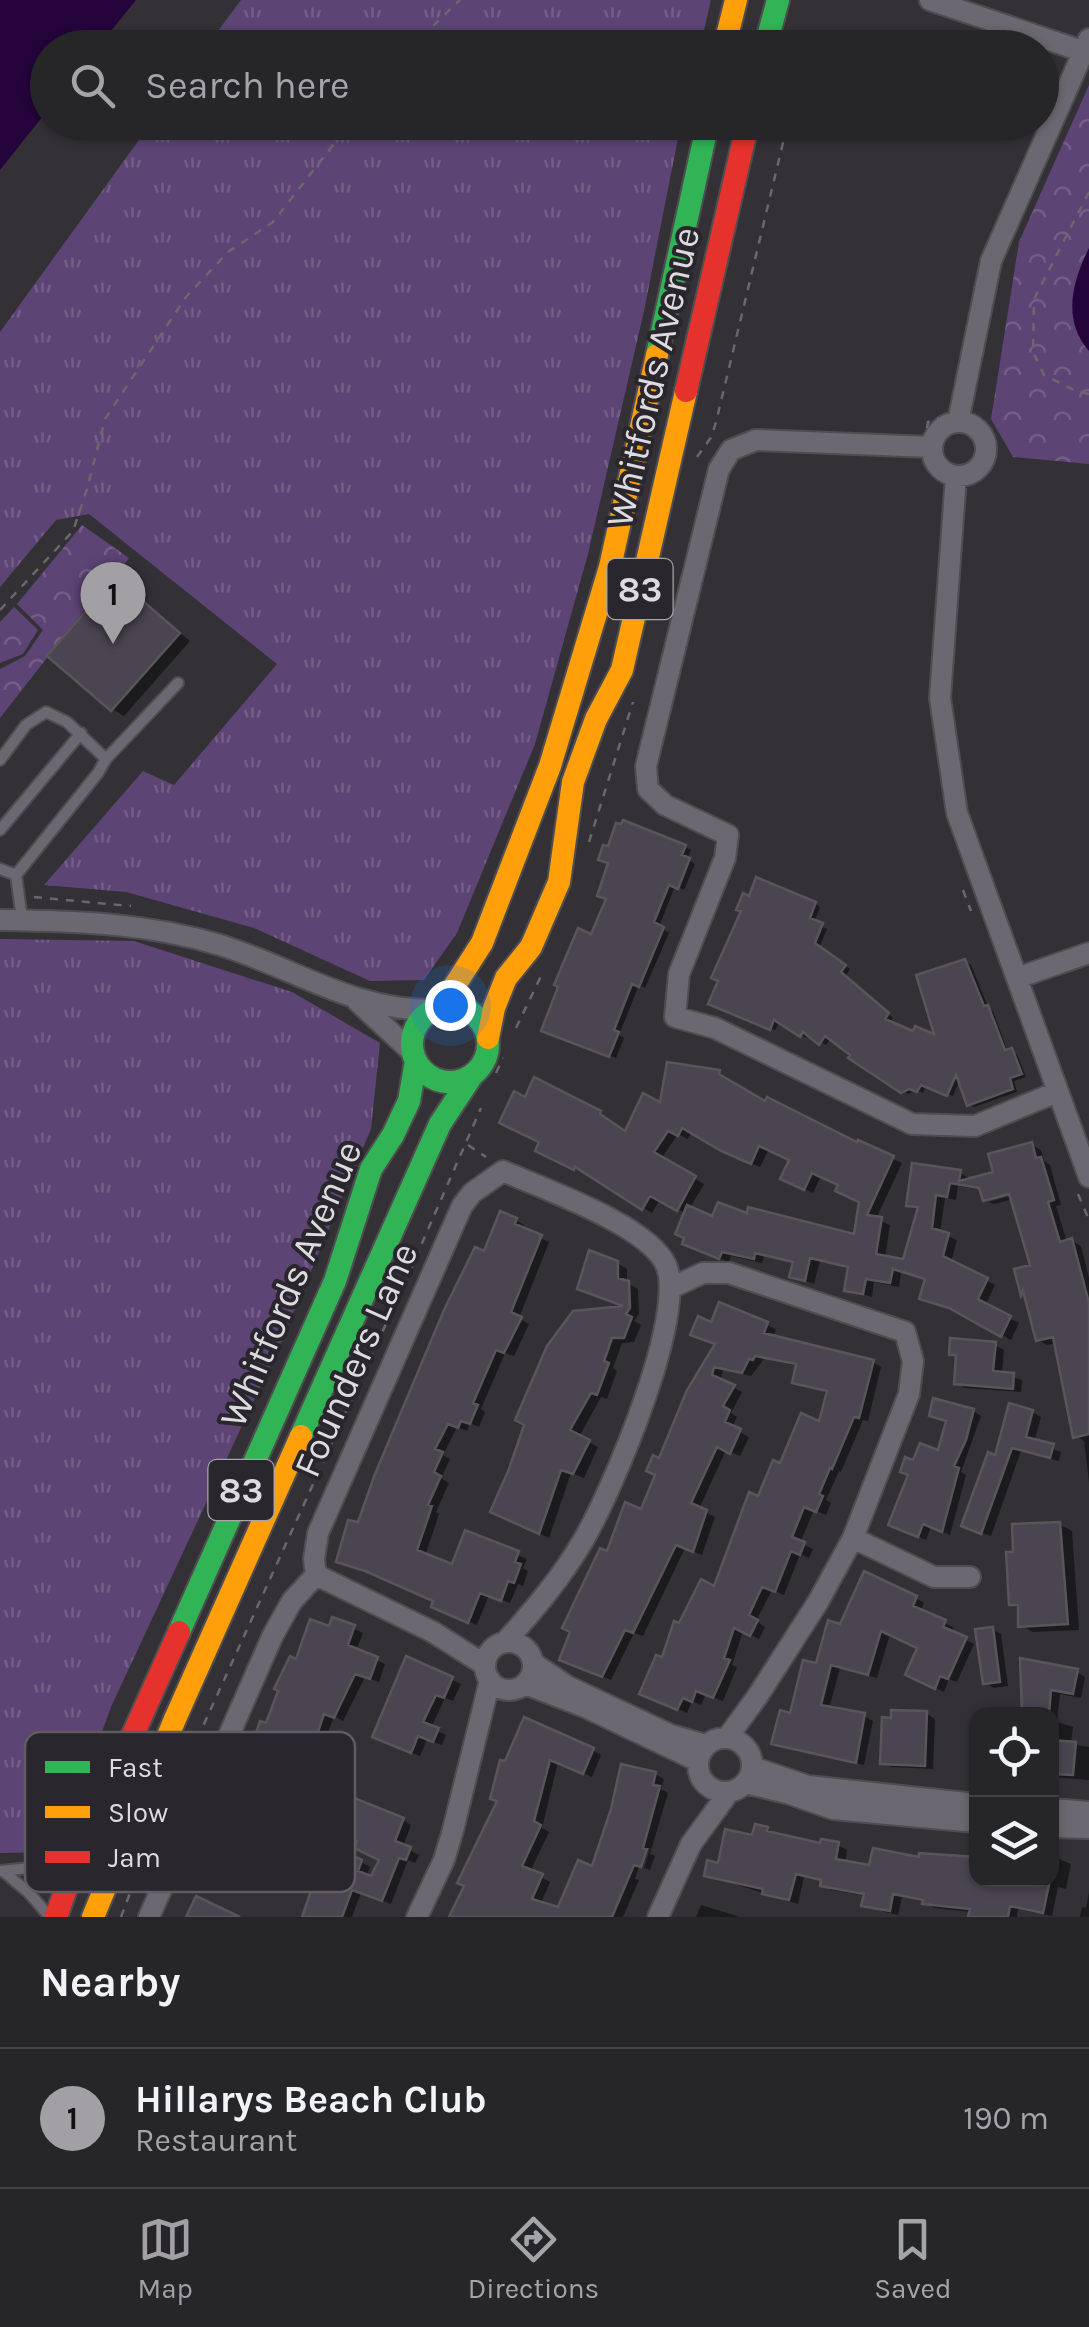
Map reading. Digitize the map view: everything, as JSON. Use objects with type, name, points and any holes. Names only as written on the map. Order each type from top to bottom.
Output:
[{"type":"main road","points":[[728,30],[736,0]]},
{"type":"main road","points":[[770,30],[778,0]]},
{"type":"main road","name":"Whitfords Avenue","points":[[436,1009],[482,943],[550,766],[581,668],[610,567],[704,140]]},
{"type":"main road","name":"Whitfords Avenue","points":[[488,1038],[506,978],[531,947],[549,911],[559,882],[573,782],[596,719],[622,670],[744,140]]},
{"type":"main road","points":[[436,1009],[466,1009],[476,1016],[488,1038]]},
{"type":"main road","name":"83","points":[[414,1056],[415,1028],[436,1009]]},
{"type":"main road","name":"83","points":[[470,1077],[485,1060],[488,1038]]},
{"type":"main road","points":[[414,1056],[423,1072],[446,1082],[470,1077]]},
{"type":"main road","name":"Whitfords Avenue","points":[[134,1732],[335,1281],[371,1168],[393,1135],[408,1102],[414,1056]]},
{"type":"main road","name":"Whitfords Avenue","points":[[170,1732],[440,1124],[470,1077]]},
{"type":"main road","name":"Whitfords Avenue","points":[[53,1917],[63,1892]]},
{"type":"main road","name":"Whitfords Avenue","points":[[93,1917],[103,1892]]},
{"type":"street","points":[[930,0],[1033,30]]},
{"type":"street","points":[[1059,37],[1085,45],[1059,105]]},
{"type":"street","points":[[958,422],[991,261],[1044,140]]},
{"type":"street","points":[[958,422],[976,428],[986,448],[974,472],[956,476],[939,468],[931,447],[939,430],[958,422]]},
{"type":"street","points":[[931,447],[756,440],[731,450],[719,469],[646,766],[648,789],[665,804],[728,834],[725,858],[680,974],[675,1017],[716,1028],[912,1124],[975,1126],[1057,1092]]},
{"type":"street","points":[[956,476],[940,698],[957,813],[1089,1177]]},
{"type":"street","points":[[0,920],[112,922],[177,932],[274,965],[355,1000],[408,1010],[436,1009]]},
{"type":"street","points":[[1018,978],[1089,953]]},
{"type":"street","points":[[355,1000],[414,1056]]},
{"type":"street","points":[[417,1917],[444,1860],[501,1668],[592,1524],[628,1440],[644,1399],[672,1288],[665,1263],[649,1244],[626,1227],[502,1171]]},
{"type":"street","name":"Founders Lane","points":[[316,1574],[318,1532],[462,1206],[472,1193],[502,1171]]},
{"type":"street","points":[[672,1288],[703,1273],[729,1273],[905,1332],[913,1361],[910,1394],[839,1568],[727,1738],[702,1753]]},
{"type":"street","points":[[852,1538],[934,1577],[970,1577]]},
{"type":"street","points":[[231,1732],[273,1636],[292,1601],[316,1574],[584,1707],[702,1753]]},
{"type":"street","points":[[501,1668],[530,1676],[530,1656],[549,1592]]},
{"type":"street","points":[[501,1668],[517,1643],[567,1686],[702,1753]]},
{"type":"street","points":[[691,1844],[743,1773],[757,1697]]},
{"type":"street","points":[[727,1738],[738,1741],[743,1773]]},
{"type":"street","points":[[702,1753],[700,1776],[708,1786]]},
{"type":"street","points":[[743,1773],[833,1809],[969,1821]]},
{"type":"street","points":[[708,1786],[743,1773],[822,1788],[969,1803]]},
{"type":"street","points":[[658,1917],[691,1844],[708,1786]]},
{"type":"street","points":[[1059,1810],[1089,1812]]},
{"type":"street","points":[[1059,1827],[1089,1828]]},
{"type":"street","points":[[149,1917],[160,1892]]},
{"type":"lane","points":[[22,920],[16,875],[106,759],[178,683]]},
{"type":"lane","points":[[0,760],[26,725],[46,712],[67,722],[106,759]]},
{"type":"lane","points":[[0,830],[81,733]]},
{"type":"lane","points":[[0,869],[16,875]]},
{"type":"lane","points":[[1,1871],[25,1890]]},
{"type":"lane","points":[[28,1892],[53,1917]]},
{"type":"path","points":[[429,30],[460,0]]},
{"type":"path","points":[[0,610],[73,531],[105,419],[186,297],[228,252],[273,222],[337,140]]},
{"type":"path","points":[[1089,192],[1034,300],[1033,352],[1044,375],[1089,394]]},
{"type":"path","points":[[465,1144],[502,1171]]},
{"type":"green space","points":[[241,0],[711,0],[704,30],[219,30]]},
{"type":"green space","points":[[1089,85],[1089,464],[1013,457],[991,419],[1019,242]]},
{"type":"green space","points":[[139,140],[678,140],[644,311],[588,554],[535,744],[457,933],[424,980],[370,981],[254,928],[126,892],[44,885],[143,771],[174,785],[277,664],[89,514],[56,520],[0,587],[0,332]]},
{"type":"green space","points":[[82,525],[129,558],[0,718],[0,669],[25,656],[43,630],[17,604]]},
{"type":"green space","points":[[14,607],[38,630],[23,654],[0,663],[0,622]]},
{"type":"green space","points":[[0,939],[134,941],[292,992],[380,1043],[371,1129],[281,1342],[102,1732],[25,1732],[25,1853],[0,1853]]},
{"type":"shaded area","points":[[0,0],[136,0],[112,30],[30,30],[30,132],[0,170]]},
{"type":"shaded area","points":[[1089,248],[1089,351],[1075,327],[1072,301]]},
{"type":"building","points":[[115,577],[180,633],[111,711],[47,656]]},
{"type":"building","points":[[623,820],[686,845],[682,855],[690,858],[678,889],[669,885],[654,922],[664,927],[639,987],[632,984],[614,1030],[619,1032],[609,1057],[541,1031],[558,987],[554,985],[578,928],[591,934],[606,899],[597,896],[608,863],[598,860],[616,823]]},
{"type":"building","points":[[756,877],[816,902],[810,918],[823,923],[815,943],[846,965],[841,972],[889,1013],[885,1019],[913,1031],[915,1026],[934,1034],[916,975],[965,959],[1005,1050],[1012,1048],[1022,1074],[1010,1078],[1013,1089],[967,1106],[956,1075],[947,1096],[921,1085],[917,1092],[909,1089],[901,1093],[848,1058],[850,1055],[825,1036],[819,1045],[803,1032],[800,1037],[774,1020],[770,1030],[708,1004],[718,981],[711,978],[741,911],[736,910],[743,893],[749,896]]},
{"type":"building","points":[[667,1062],[720,1070],[719,1074],[765,1101],[767,1097],[894,1156],[867,1215],[882,1217],[876,1254],[903,1259],[918,1207],[906,1206],[912,1163],[961,1170],[959,1181],[993,1172],[988,1154],[1032,1142],[1036,1158],[1041,1157],[1054,1200],[1048,1202],[1060,1242],[1072,1238],[1089,1303],[1089,1434],[1073,1438],[1053,1337],[1036,1341],[1023,1291],[1021,1296],[1014,1269],[1030,1265],[1009,1194],[983,1201],[979,1188],[950,1183],[947,1197],[936,1195],[932,1228],[949,1233],[943,1256],[988,1278],[978,1299],[1011,1316],[1001,1337],[949,1308],[919,1299],[925,1279],[893,1269],[890,1283],[866,1279],[863,1294],[844,1291],[848,1267],[810,1258],[805,1281],[789,1277],[793,1262],[755,1253],[754,1259],[722,1252],[719,1259],[682,1244],[684,1238],[675,1234],[687,1205],[712,1216],[718,1202],[747,1213],[748,1207],[854,1234],[859,1202],[835,1191],[838,1185],[812,1173],[804,1190],[780,1179],[789,1160],[759,1146],[751,1164],[682,1128],[678,1136],[668,1131],[654,1152],[696,1176],[677,1211],[650,1196],[642,1210],[575,1167],[574,1170],[535,1151],[539,1142],[499,1123],[514,1091],[525,1097],[534,1077],[601,1111],[625,1131],[643,1093],[660,1102]]},
{"type":"building","points":[[500,1211],[517,1218],[515,1224],[542,1235],[511,1312],[522,1317],[504,1353],[496,1350],[473,1403],[478,1405],[470,1424],[461,1421],[458,1428],[448,1424],[435,1449],[443,1452],[434,1472],[441,1476],[428,1505],[432,1506],[417,1550],[452,1564],[465,1530],[519,1551],[515,1562],[521,1564],[514,1583],[508,1581],[501,1601],[480,1593],[468,1623],[431,1607],[433,1601],[336,1562],[348,1520],[358,1522],[444,1310],[475,1247],[484,1251]]},
{"type":"building","points":[[589,1250],[618,1261],[618,1278],[629,1281],[630,1308],[626,1314],[632,1317],[624,1338],[612,1338],[604,1361],[609,1363],[597,1395],[591,1393],[570,1430],[590,1440],[573,1474],[561,1470],[539,1534],[490,1512],[524,1425],[515,1420],[547,1346],[573,1311],[623,1306],[577,1289]]},
{"type":"building","points":[[719,1302],[768,1322],[764,1333],[874,1360],[859,1418],[854,1417],[830,1468],[816,1512],[804,1507],[792,1537],[805,1542],[800,1555],[791,1551],[775,1592],[762,1587],[749,1615],[758,1620],[750,1636],[734,1628],[724,1658],[730,1660],[713,1698],[696,1691],[692,1702],[683,1698],[677,1710],[639,1694],[656,1655],[662,1657],[674,1621],[679,1623],[701,1579],[714,1586],[749,1492],[758,1496],[773,1460],[780,1463],[801,1413],[819,1421],[827,1391],[792,1383],[796,1364],[755,1356],[742,1373],[714,1367],[712,1375],[735,1385],[723,1406],[730,1410],[725,1422],[741,1429],[730,1454],[717,1447],[691,1503],[707,1510],[693,1552],[676,1545],[633,1633],[625,1630],[602,1677],[559,1660],[570,1632],[562,1628],[600,1548],[607,1551],[625,1502],[641,1509],[655,1475],[646,1471],[653,1455],[659,1458],[687,1390],[715,1344],[690,1335],[698,1316],[711,1322]]},
{"type":"building","points":[[950,1338],[996,1342],[993,1371],[1014,1373],[1013,1389],[954,1384],[956,1355],[949,1355]]},
{"type":"building","points":[[933,1398],[974,1409],[954,1466],[959,1468],[942,1532],[923,1524],[918,1537],[888,1525],[908,1475],[900,1472],[905,1457],[913,1460],[920,1443],[938,1450],[946,1421],[929,1416]]},
{"type":"building","points":[[1009,1403],[1033,1410],[1026,1437],[1054,1444],[1050,1458],[1012,1448],[981,1534],[961,1526],[988,1452],[995,1455]]},
{"type":"building","points":[[1060,1522],[1068,1624],[1018,1627],[1018,1605],[1009,1605],[1006,1552],[1013,1552],[1012,1524]]},
{"type":"building","points":[[864,1571],[917,1596],[913,1606],[946,1620],[943,1627],[967,1637],[948,1679],[940,1676],[935,1689],[905,1675],[917,1648],[881,1631],[868,1675],[831,1665],[821,1705],[865,1713],[856,1763],[771,1744],[780,1710],[790,1713],[803,1660],[816,1663],[828,1620],[840,1624]]},
{"type":"building","points":[[332,1617],[355,1625],[348,1645],[378,1657],[370,1679],[355,1674],[334,1718],[324,1714],[318,1732],[256,1732],[260,1721],[266,1723],[278,1691],[274,1689],[290,1656],[296,1659],[310,1619],[329,1626]]},
{"type":"building","points":[[993,1627],[1000,1682],[983,1684],[975,1629]]},
{"type":"building","points":[[406,1656],[453,1677],[444,1698],[436,1695],[423,1722],[439,1728],[433,1742],[418,1736],[411,1753],[372,1737]]},
{"type":"building","points":[[1020,1658],[1078,1669],[1073,1694],[1051,1690],[1050,1707],[1022,1707]]},
{"type":"building","points":[[891,1710],[927,1711],[925,1766],[880,1764],[882,1717],[891,1718]]},
{"type":"building","points":[[524,1717],[594,1748],[583,1774],[550,1760],[534,1821],[541,1825],[522,1866],[543,1874],[532,1899],[558,1907],[578,1860],[592,1866],[621,1764],[656,1772],[653,1785],[660,1786],[643,1848],[647,1849],[641,1867],[634,1865],[612,1917],[449,1917],[464,1886],[457,1883],[497,1801],[490,1799],[500,1760],[505,1761]]},
{"type":"building","points":[[1059,1741],[1076,1742],[1073,1775],[1059,1774]]},
{"type":"building","points":[[355,1798],[404,1818],[395,1841],[411,1847],[406,1860],[399,1858],[382,1901],[355,1891],[355,1857],[362,1860],[358,1871],[371,1876],[379,1860],[355,1848]]},
{"type":"building","points":[[755,1824],[768,1827],[767,1831],[820,1843],[821,1839],[839,1842],[836,1859],[869,1865],[873,1848],[919,1857],[919,1853],[969,1857],[969,1887],[1049,1887],[1043,1913],[1010,1906],[1008,1917],[968,1917],[970,1909],[922,1904],[923,1900],[893,1894],[890,1911],[861,1906],[864,1894],[820,1886],[821,1880],[796,1874],[789,1900],[762,1894],[763,1889],[704,1876],[707,1860],[718,1863],[725,1829],[752,1835]]},
{"type":"building","points":[[311,1892],[351,1892],[342,1917],[302,1917]]},
{"type":"building","points":[[196,1896],[240,1917],[186,1917]]},
{"type":"traffic: fast","points":[[770,30],[778,0]]},
{"type":"traffic: fast","points":[[657,355],[704,140]]},
{"type":"traffic: fast","points":[[450,1006],[477,1017],[488,1044],[477,1071],[450,1082],[423,1071],[412,1044],[423,1017],[450,1006]]},
{"type":"traffic: fast","points":[[179,1632],[335,1281],[371,1169],[409,1101],[416,1061]]},
{"type":"traffic: fast","points":[[301,1436],[440,1124],[471,1077]]},
{"type":"traffic: slow","points":[[728,30],[736,0]]},
{"type":"traffic: slow","points":[[441,1007],[482,943],[550,766],[610,567],[657,355]]},
{"type":"traffic: slow","points":[[488,1038],[506,978],[531,947],[559,882],[573,782],[596,719],[622,670],[686,391]]},
{"type":"traffic: slow","points":[[170,1732],[301,1436]]},
{"type":"traffic: slow","points":[[93,1917],[103,1892]]},
{"type":"traffic: jam","points":[[686,391],[744,140]]},
{"type":"traffic: jam","points":[[134,1732],[179,1632]]},
{"type":"traffic: jam","points":[[56,1917],[65,1892]]},
{"type":"place","name":"Hillarys Beach Club","points":[[113,644]]}]
